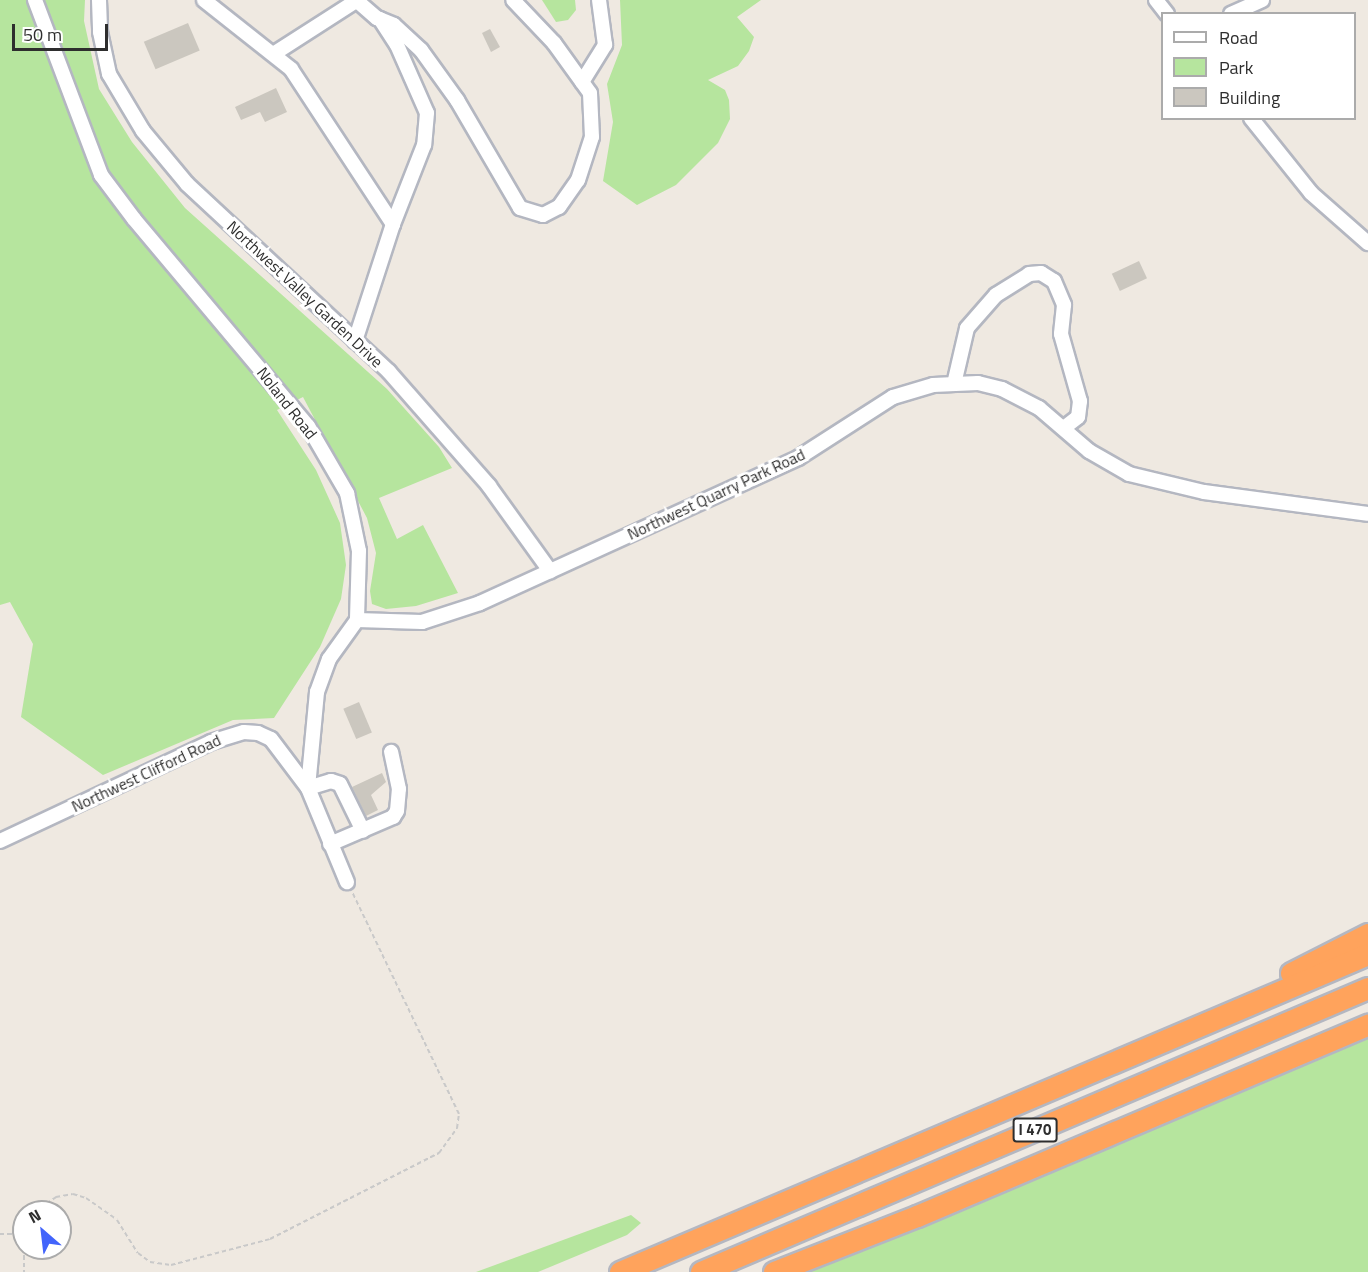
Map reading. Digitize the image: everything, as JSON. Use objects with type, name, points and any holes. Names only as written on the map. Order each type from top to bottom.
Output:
[{"type":"highway","points":[[1123,1059],[1368,934]]},
{"type":"highway","name":"I 470","points":[[620,1272],[1368,954]]},
{"type":"highway","name":"I 470","points":[[701,1272],[1368,988]]},
{"type":"highway","points":[[774,1272],[917,1216],[1368,1025]]},
{"type":"street","name":"Noland Road","points":[[35,0],[60,59],[101,175],[134,219],[308,426],[330,460],[347,493],[355,522],[359,551],[357,620]]},
{"type":"street","name":"Northwest Valley Garden Drive","points":[[99,0],[109,74],[143,131],[187,184],[389,372],[481,477],[550,571]]},
{"type":"street","points":[[275,53],[356,1],[380,19],[394,24],[421,50],[457,100],[520,208],[543,215],[559,207],[579,180],[592,137],[590,93],[554,43],[513,0]]},
{"type":"street","points":[[582,82],[605,45],[599,0]]},
{"type":"street","points":[[1156,0],[1165,12]]},
{"type":"street","points":[[1236,12],[1262,0]]},
{"type":"street","points":[[212,2],[275,53],[291,69],[393,224]]},
{"type":"street","points":[[355,341],[393,224],[424,145],[427,113],[398,45],[380,19]]},
{"type":"street","points":[[1253,120],[1311,193],[1368,243]]},
{"type":"street","points":[[954,384],[966,328],[996,295],[1029,274],[1041,273],[1054,281],[1064,305],[1061,334],[1080,401],[1078,417],[1064,428]]},
{"type":"street","name":"Northwest Quarry Park Road","points":[[357,620],[422,622],[480,603],[798,458],[893,397],[933,385],[978,383],[1002,389],[1040,408],[1089,451],[1129,474],[1204,492],[1368,514]]},
{"type":"street","points":[[346,882],[308,788],[317,692],[329,659],[357,620]]},
{"type":"street","name":"Northwest Clifford Road","points":[[0,841],[210,742],[244,732],[271,738],[308,788]]},
{"type":"street","points":[[330,844],[363,831],[397,811],[399,789],[391,752]]},
{"type":"street","points":[[308,788],[331,781],[340,784],[363,831]]},
{"type":"path","points":[[52,1200],[73,1194],[86,1198],[117,1220],[138,1253],[150,1262],[171,1265],[270,1239],[439,1153],[457,1128],[459,1114],[346,882]]},
{"type":"green space","points":[[0,0],[85,0],[84,21],[99,89],[132,142],[185,208],[387,389],[439,447],[452,468],[379,498],[397,539],[423,525],[458,593],[416,606],[386,609],[372,604],[370,591],[376,553],[367,518],[303,397],[277,410],[316,470],[340,523],[346,565],[341,599],[320,647],[274,718],[233,720],[103,775],[21,717],[33,644],[10,602],[0,605]]},
{"type":"green space","points":[[542,0],[575,0],[576,10],[568,20],[556,22]]},
{"type":"green space","points":[[620,0],[761,0],[737,17],[754,37],[749,51],[738,66],[708,80],[725,90],[729,100],[730,119],[718,143],[676,185],[637,205],[603,181],[613,122],[607,84],[622,45]]},
{"type":"green space","points":[[1368,1035],[1368,1272],[805,1272],[1065,1165]]},
{"type":"green space","points":[[631,1215],[641,1223],[627,1235],[538,1272],[476,1272]]},
{"type":"building","points":[[188,23],[200,51],[156,69],[144,42]]},
{"type":"building","points":[[490,29],[500,47],[491,52],[482,33]]},
{"type":"building","points":[[276,88],[287,112],[265,122],[260,112],[241,120],[235,107]]},
{"type":"building","points":[[1139,261],[1147,278],[1120,291],[1112,274]]},
{"type":"building","points":[[359,702],[372,732],[356,739],[343,709]]},
{"type":"building","points":[[382,773],[386,782],[371,795],[378,810],[366,816],[352,787]]}]
